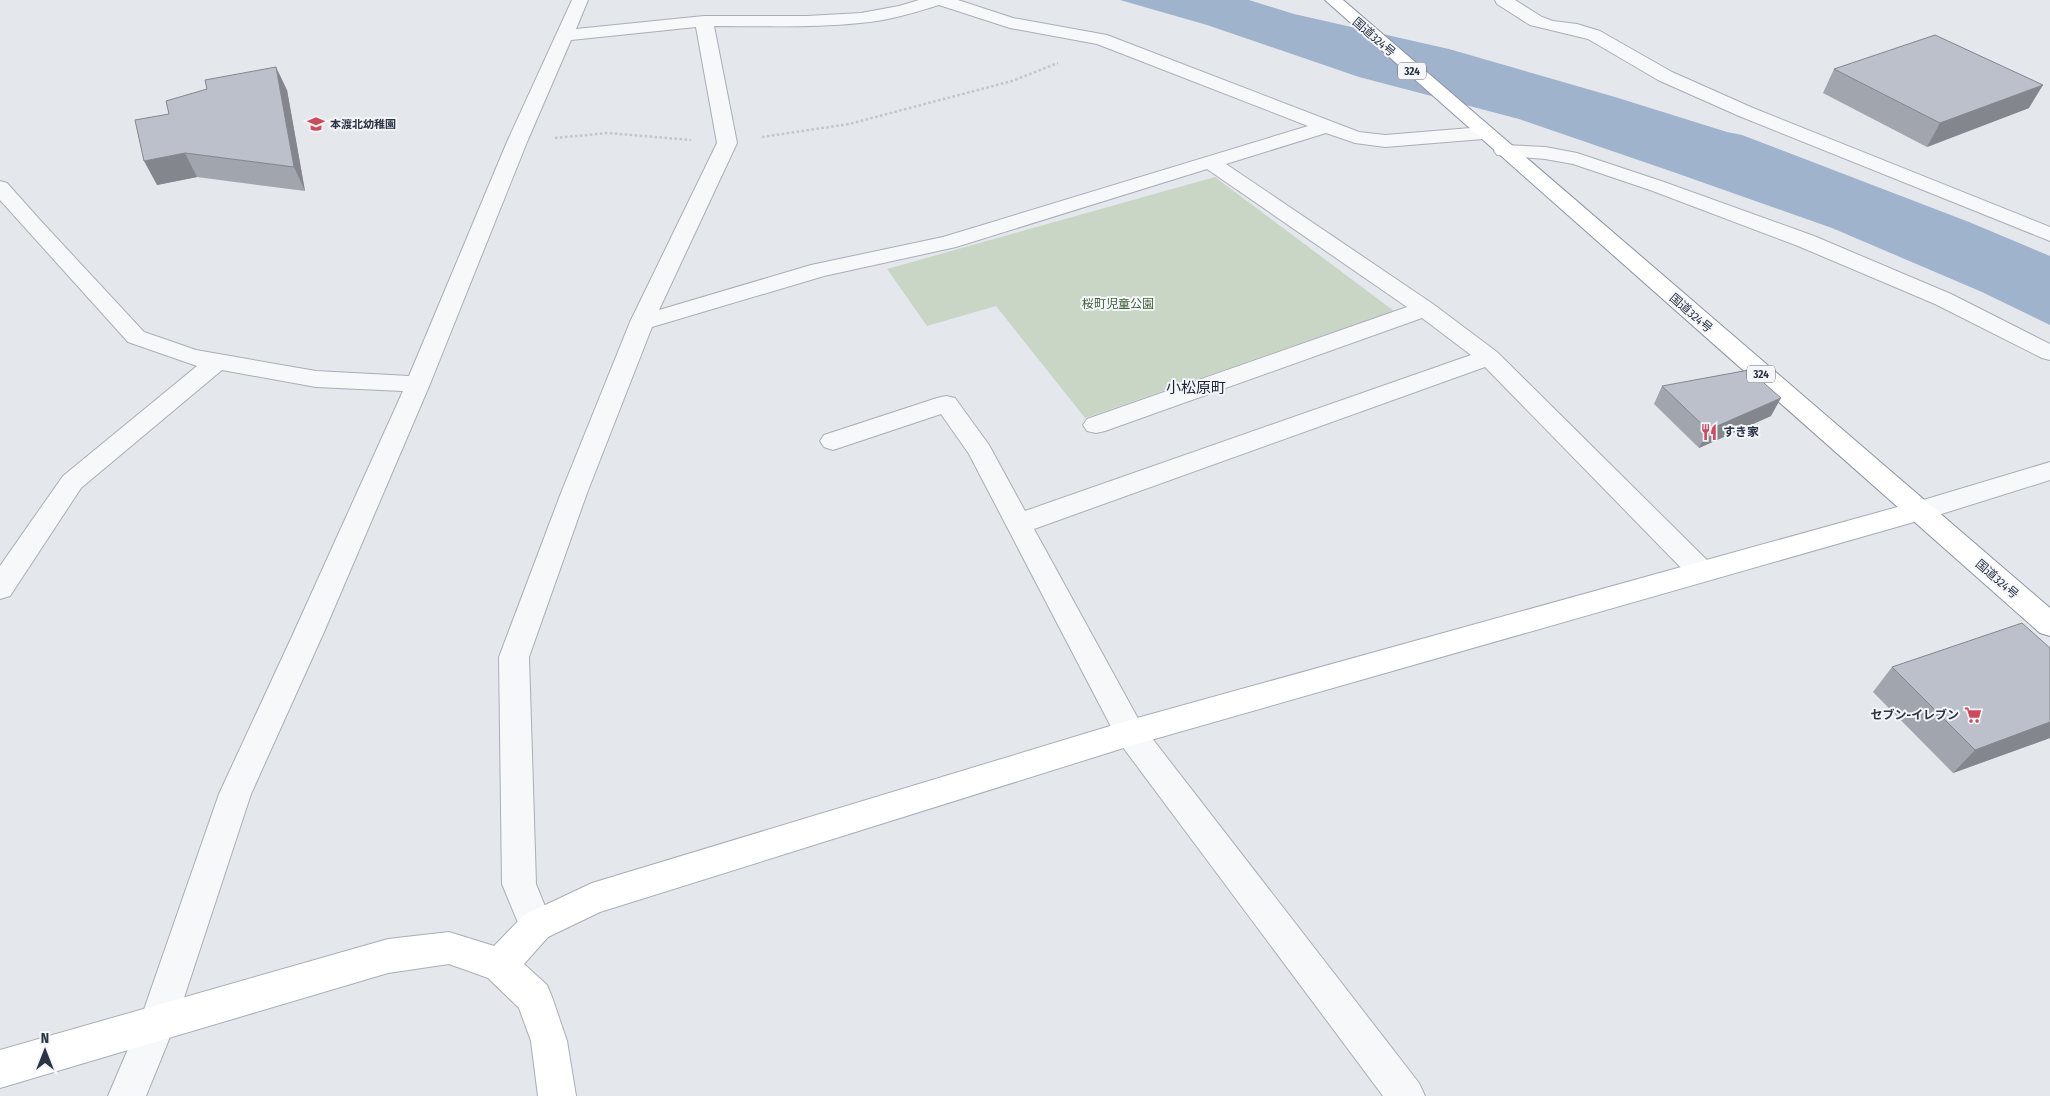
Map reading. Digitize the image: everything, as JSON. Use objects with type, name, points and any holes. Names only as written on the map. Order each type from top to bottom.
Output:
[{"type":"main road","name":"国道324号","points":[[1333,0],[2050,625]]},
{"type":"main road","points":[[500,965],[536,926],[592,898],[1130,733],[1919,510]]},
{"type":"main road","points":[[0,1069],[388,956],[449,948],[500,965],[534,997],[549,1041],[557,1096]]},
{"type":"street","points":[[127,1096],[158,1022],[234,794],[309,632],[418,384],[517,142],[580,0]]},
{"type":"street","points":[[566,35],[704,21],[807,21],[861,18],[939,0],[1010,23],[1101,39],[1355,137],[1385,141],[1478,128]]},
{"type":"street","points":[[1503,0],[1536,21],[1551,26],[1577,29],[1594,36],[1665,76],[1746,112],[2050,235]]},
{"type":"street","points":[[536,926],[519,884],[514,657],[574,493],[642,322],[727,143],[704,21]]},
{"type":"street","points":[[642,322],[819,270],[948,242],[1328,126]]},
{"type":"street","points":[[1504,151],[1545,153],[1576,159],[1797,237],[1943,298],[2050,353]]},
{"type":"street","points":[[1210,162],[1425,309],[1489,358],[1702,572]]},
{"type":"street","points":[[0,187],[32,226],[136,337],[192,357],[316,379],[418,384]]},
{"type":"street","points":[[1096,425],[1425,309]]},
{"type":"street","points":[[1018,524],[1489,358]]},
{"type":"street","points":[[0,588],[72,482],[218,361]]},
{"type":"street","points":[[833,441],[946,404],[980,452],[1130,733],[1406,1096]]},
{"type":"street","points":[[1919,510],[2050,471]]},
{"type":"path","points":[[517,142],[608,133],[727,143],[849,124],[1012,81],[1053,66],[1101,39]]},
{"type":"green space","name":"桜町児童公園","points":[[1215,177],[1394,311],[1085,418],[996,306],[927,326],[887,269]]},
{"type":"water","points":[[1120,0],[1249,0],[1294,14],[1449,49],[1742,135],[1969,222],[2050,256],[2050,325],[1982,292],[1832,228],[1676,173],[1519,119],[1359,77],[1207,25]]},
{"type":"building","points":[[1935,35],[2043,85],[1940,123],[1834,69]]},
{"type":"building","points":[[276,67],[294,167],[185,153],[144,161],[135,120],[169,114],[166,101],[207,89],[205,80]]},
{"type":"building","points":[[1749,370],[1781,398],[1708,430],[1662,386]]},
{"type":"building","name":"セブン-イレブン","points":[[2022,623],[2050,648],[2050,722],[1975,750],[1892,667]]},
{"type":"place","name":"本渡北幼稚園","points":[[316,124]]},
{"type":"place","name":"すき家","points":[[1709,432]]},
{"type":"place","name":"セブン-イレブン","points":[[1973,715]]},
{"type":"district","name":"小松原町","points":[[1196,388]]}]
